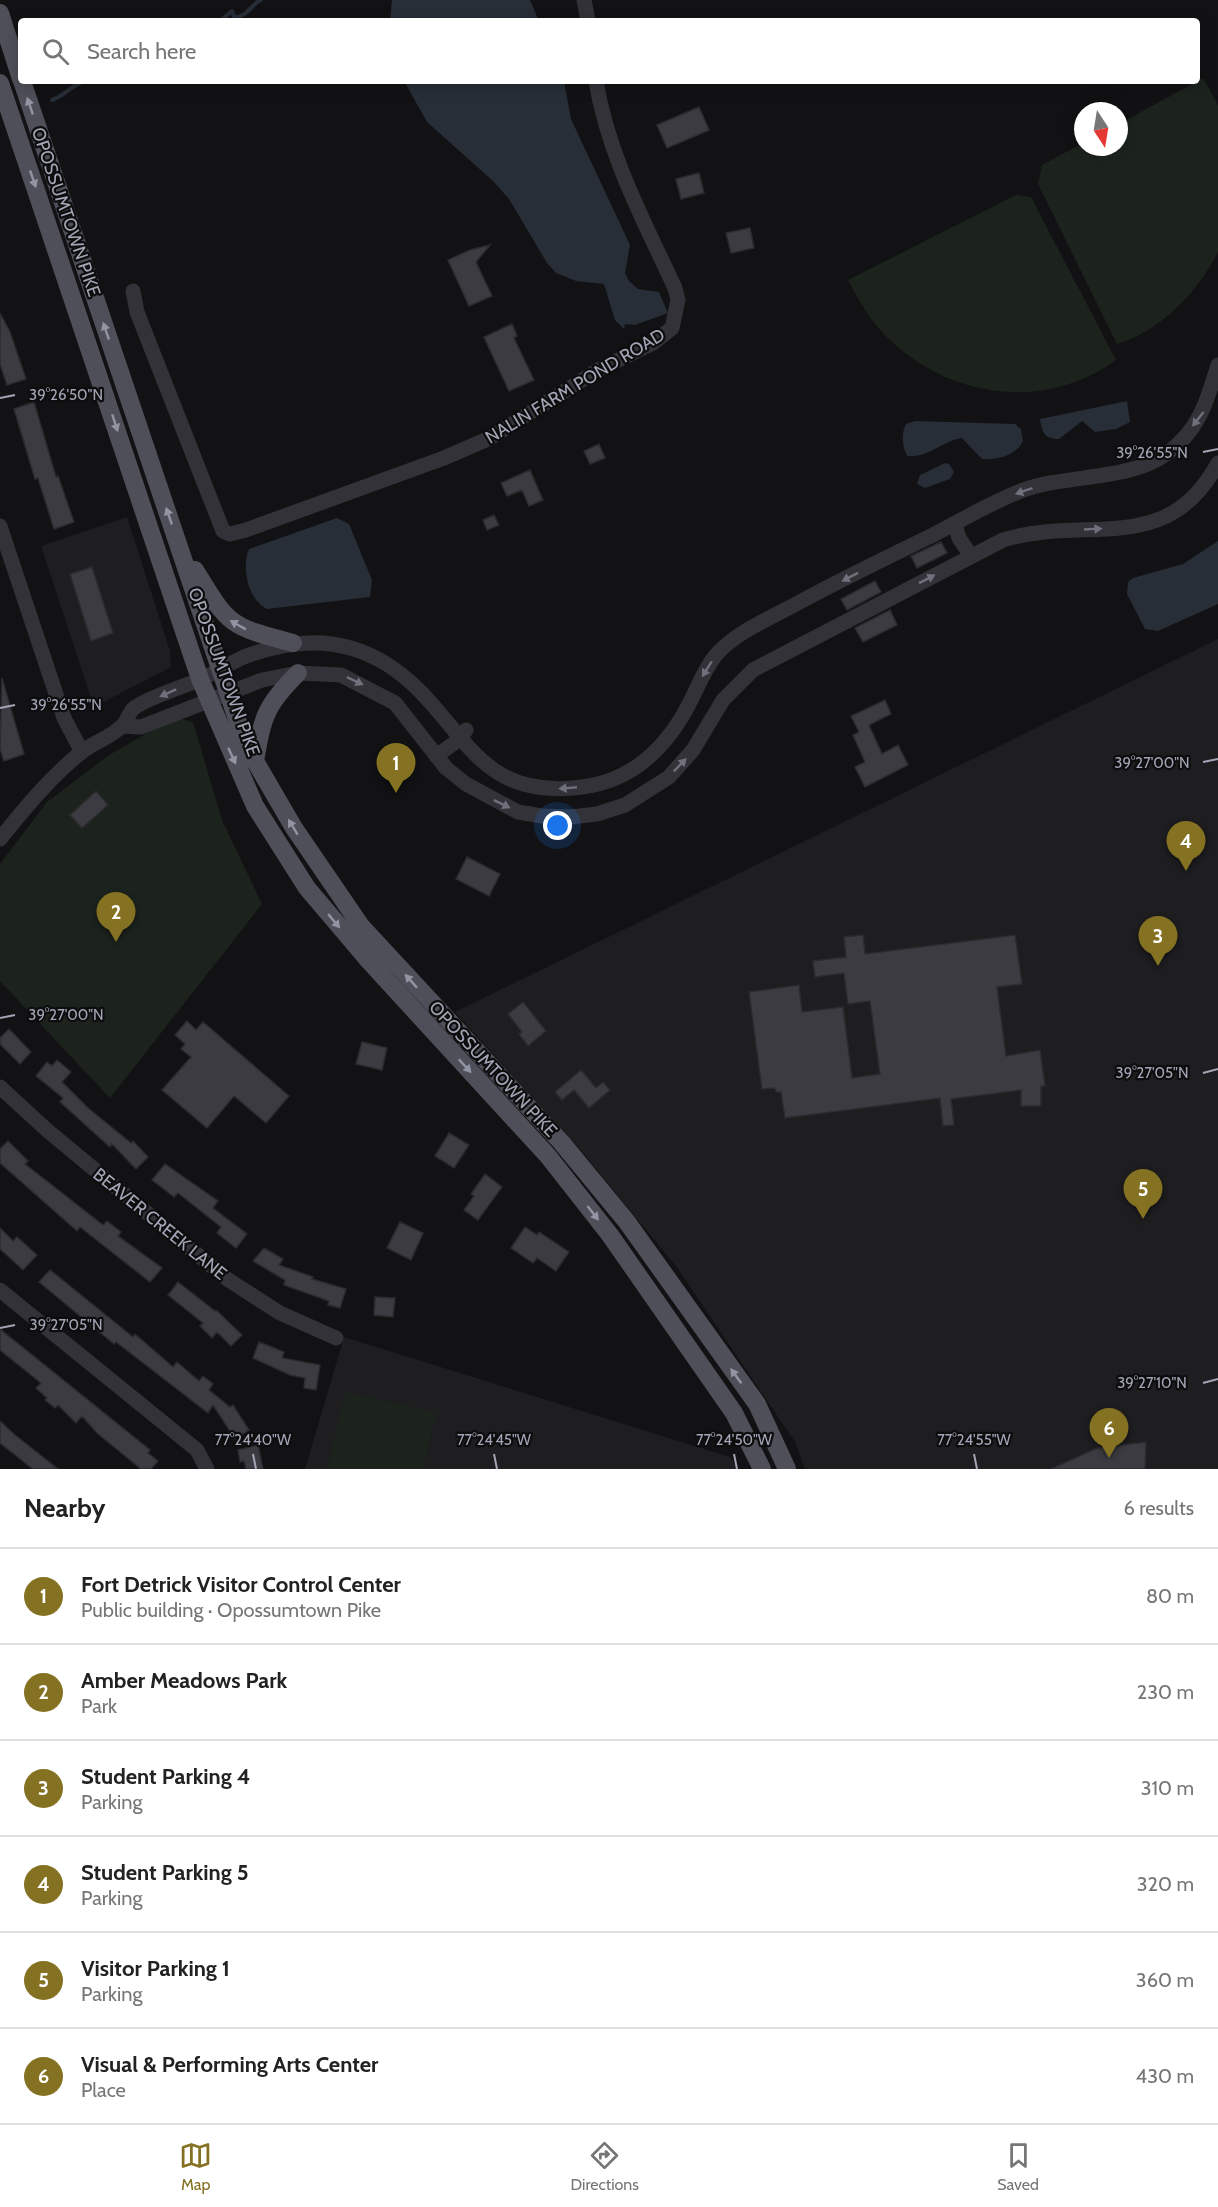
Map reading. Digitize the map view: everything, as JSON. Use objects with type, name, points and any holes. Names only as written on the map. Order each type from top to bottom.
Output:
[{"type":"main road","name":"OPOSSUMTOWN PIKE","points":[[0,13],[18,70]]},
{"type":"main road","name":"OPOSSUMTOWN PIKE","points":[[0,83],[200,680],[255,806],[307,888],[369,961],[548,1156],[610,1235],[734,1413],[762,1469]]},
{"type":"main road","name":"OPOSSUMTOWN PIKE","points":[[22,84],[228,693],[255,761],[310,854],[361,926],[555,1135],[627,1222],[757,1404],[787,1469]]},
{"type":"main road","points":[[178,543],[227,619],[252,632],[293,643]]},
{"type":"main road","points":[[255,761],[267,709],[273,698],[298,673]]},
{"type":"street","points":[[585,0],[588,18]]},
{"type":"street","name":"NALIN FARM POND ROAD","points":[[132,291],[137,312],[223,531],[230,534],[246,530],[461,452],[515,424],[598,370],[653,343],[672,328],[678,300],[675,288],[619,167],[601,112],[596,84]]},
{"type":"street","points":[[0,838],[19,815],[82,752],[123,726],[133,708],[200,680],[242,658],[293,643],[326,642],[351,647],[387,664],[420,691],[463,735],[483,764],[498,773],[535,787],[556,789],[584,787],[629,773],[663,744],[680,722],[703,675],[716,655],[732,641],[797,603],[1022,490],[1142,467],[1163,457],[1175,448],[1205,410],[1218,365]]},
{"type":"street","points":[[123,726],[141,727],[262,680],[298,673],[341,675],[358,682],[395,704],[446,768],[465,784],[518,812],[571,817],[597,814],[625,805],[642,796],[682,766],[723,700],[753,670],[1004,540],[1034,531],[1134,527],[1151,524],[1188,504],[1218,463]]},
{"type":"street","points":[[955,524],[959,538],[971,556]]},
{"type":"street","points":[[0,526],[64,718],[82,752]]},
{"type":"street","points":[[436,756],[463,735]]},
{"type":"street","name":"BEAVER CREEK LANE","points":[[0,1087],[48,1131],[226,1279],[280,1313],[336,1338]]},
{"type":"street","points":[[0,1290],[197,1450],[207,1469]]},
{"type":"shaded area","points":[[392,0],[530,0],[538,18],[390,18]]},
{"type":"shaded area","points":[[1203,78],[1218,105],[1218,252],[1189,295],[1163,320],[1149,330],[1117,344],[1038,184],[1042,165],[1074,148],[1074,156],[1128,156],[1128,119],[1192,84],[1200,84],[1200,80]]},
{"type":"shaded area","points":[[406,84],[565,84],[571,119],[630,245],[625,273],[629,281],[638,289],[659,292],[668,313],[635,325],[625,324],[624,329],[615,320],[604,284],[576,281],[556,273],[547,263],[509,199],[493,181],[427,122]]},
{"type":"shaded area","points":[[1016,195],[1031,197],[1116,360],[1089,376],[1060,387],[1030,392],[1000,391],[970,386],[942,375],[915,360],[877,327],[848,280]]},
{"type":"shaded area","points":[[1127,401],[1130,422],[1116,429],[1095,432],[1082,421],[1059,439],[1054,439],[1047,436],[1042,428],[1040,419]]},
{"type":"shaded area","points":[[915,421],[1015,424],[1021,429],[1023,441],[1011,454],[994,459],[982,459],[962,438],[929,452],[907,456],[903,444],[903,432],[906,424]]},
{"type":"shaded area","points":[[945,463],[949,464],[954,472],[950,479],[925,488],[917,484],[920,475]]},
{"type":"shaded area","points":[[127,517],[170,651],[171,667],[94,707],[41,546]]},
{"type":"shaded area","points":[[337,518],[349,524],[372,580],[370,597],[267,609],[260,605],[251,591],[246,574],[249,549]]},
{"type":"shaded area","points":[[1218,541],[1218,604],[1158,631],[1145,629],[1127,594],[1128,582],[1133,578],[1183,564]]},
{"type":"shaded area","points":[[1218,639],[1218,1469],[805,1469],[795,1442],[678,1269],[579,1148],[455,1012]]},
{"type":"shaded area","points":[[175,717],[193,722],[222,820],[262,904],[110,1098],[0,981],[0,864],[47,802],[109,755]]},
{"type":"shaded area","points":[[344,1337],[730,1457],[738,1469],[305,1469]]},
{"type":"shaded area","points":[[345,1392],[436,1412],[423,1469],[327,1469]]},
{"type":"building","points":[[699,107],[709,130],[667,148],[657,125]]},
{"type":"building","points":[[699,173],[704,193],[681,199],[676,179]]},
{"type":"building","points":[[750,228],[754,248],[731,253],[726,233]]},
{"type":"building","points":[[490,245],[476,262],[492,296],[469,306],[448,260],[470,250]]},
{"type":"building","points":[[0,313],[10,332],[26,379],[7,385],[0,364]]},
{"type":"building","points":[[512,324],[517,336],[514,338],[534,380],[509,391],[484,337]]},
{"type":"building","points":[[34,402],[56,477],[58,476],[74,522],[54,529],[38,478],[35,479],[14,409]]},
{"type":"building","points":[[599,444],[605,458],[590,464],[584,451]]},
{"type":"building","points":[[530,470],[543,500],[529,506],[522,490],[507,496],[501,483]]},
{"type":"building","points":[[494,515],[499,525],[487,530],[483,520]]},
{"type":"building","points":[[941,542],[947,553],[917,568],[911,556]]},
{"type":"building","points":[[92,567],[113,633],[91,641],[70,574]]},
{"type":"building","points":[[875,581],[881,592],[847,610],[841,599]]},
{"type":"building","points":[[890,610],[897,625],[863,642],[855,628]]},
{"type":"building","points":[[2,678],[24,754],[4,761],[0,749]]},
{"type":"building","points":[[885,700],[891,714],[869,725],[882,754],[898,745],[908,765],[865,787],[855,767],[865,762],[853,735],[859,732],[851,716]]},
{"type":"building","points":[[96,791],[108,805],[82,828],[70,815]]},
{"type":"building","points":[[467,857],[500,874],[489,896],[456,879]]},
{"type":"building","points":[[863,935],[865,954],[1015,935],[1022,984],[997,987],[1006,1056],[1040,1050],[1045,1086],[1041,1086],[1041,1106],[1021,1106],[1021,1090],[951,1099],[954,1125],[943,1126],[940,1098],[785,1118],[781,1092],[776,1092],[775,1088],[762,1089],[749,992],[799,985],[802,1012],[843,1007],[852,1078],[880,1074],[870,1001],[848,1004],[844,973],[815,977],[813,961],[846,957],[844,937]]},
{"type":"building","points":[[523,1002],[546,1031],[528,1046],[519,1034],[522,1032],[508,1014]]},
{"type":"building","points":[[187,1021],[196,1030],[203,1022],[289,1096],[266,1123],[234,1096],[207,1128],[162,1090],[191,1057],[181,1049],[185,1044],[175,1035]]},
{"type":"building","points":[[9,1029],[31,1052],[20,1064],[0,1044],[0,1038]]},
{"type":"building","points":[[362,1042],[387,1048],[382,1070],[356,1064]]},
{"type":"building","points":[[57,1060],[71,1072],[62,1082],[88,1108],[131,1143],[133,1141],[148,1157],[136,1169],[112,1144],[110,1147],[60,1102],[63,1098],[36,1076],[47,1062],[52,1066]]},
{"type":"building","points":[[581,1070],[596,1088],[603,1082],[610,1090],[589,1108],[574,1090],[562,1100],[555,1092]]},
{"type":"building","points":[[449,1133],[469,1145],[454,1168],[435,1156]]},
{"type":"building","points":[[8,1141],[28,1161],[25,1164],[103,1225],[107,1221],[121,1232],[118,1236],[162,1268],[150,1282],[80,1227],[77,1231],[0,1163],[0,1149]]},
{"type":"building","points":[[165,1164],[218,1201],[213,1208],[247,1234],[236,1248],[217,1233],[221,1227],[178,1193],[174,1197],[152,1180]]},
{"type":"building","points":[[485,1174],[502,1187],[478,1220],[464,1210],[474,1196],[471,1194]]},
{"type":"building","points":[[400,1222],[423,1233],[411,1260],[387,1248]]},
{"type":"building","points":[[525,1227],[537,1235],[539,1232],[569,1252],[556,1271],[537,1258],[533,1263],[511,1248]]},
{"type":"building","points":[[0,1228],[13,1241],[17,1237],[37,1255],[23,1270],[0,1249]]},
{"type":"building","points":[[264,1248],[283,1259],[279,1265],[313,1277],[312,1279],[346,1289],[340,1308],[328,1305],[329,1301],[284,1285],[285,1280],[253,1261]]},
{"type":"building","points":[[50,1270],[133,1337],[135,1334],[173,1367],[177,1362],[199,1381],[203,1376],[213,1384],[209,1390],[230,1407],[233,1405],[249,1430],[235,1439],[213,1405],[208,1413],[116,1342],[114,1344],[39,1282]]},
{"type":"building","points":[[178,1282],[216,1310],[242,1335],[231,1346],[217,1332],[212,1338],[200,1326],[203,1323],[168,1295]]},
{"type":"building","points":[[375,1297],[395,1298],[393,1317],[374,1315]]},
{"type":"building","points":[[0,1329],[150,1450],[148,1453],[158,1461],[151,1469],[141,1469],[97,1433],[82,1416],[76,1423],[58,1405],[55,1408],[45,1400],[47,1398],[36,1388],[41,1383],[0,1350]]},
{"type":"building","points":[[259,1342],[284,1352],[282,1358],[320,1365],[316,1390],[304,1388],[305,1378],[290,1375],[253,1358]]},
{"type":"building","points":[[0,1421],[58,1469],[33,1469],[0,1443]]},
{"type":"building","points":[[1146,1442],[1145,1469],[1051,1469],[1097,1448]]},
{"type":"building","points":[[258,1445],[263,1469],[246,1469],[244,1461],[240,1462],[238,1450]]},
{"type":"waterway","points":[[224,18],[232,11],[234,17],[238,17],[261,0]]},
{"type":"waterway","points":[[52,100],[78,84]]},
{"type":"place","name":"Fort Detrick Visitor Control Center","points":[[396,793]]},
{"type":"place","name":"Student Parking 5","points":[[1186,871]]},
{"type":"place","name":"Amber Meadows Park","points":[[116,942]]},
{"type":"place","name":"Student Parking 4","points":[[1158,966]]},
{"type":"place","name":"Visitor Parking 1","points":[[1143,1219]]},
{"type":"place","name":"Visual & Performing Arts Center","points":[[1109,1458]]}]
